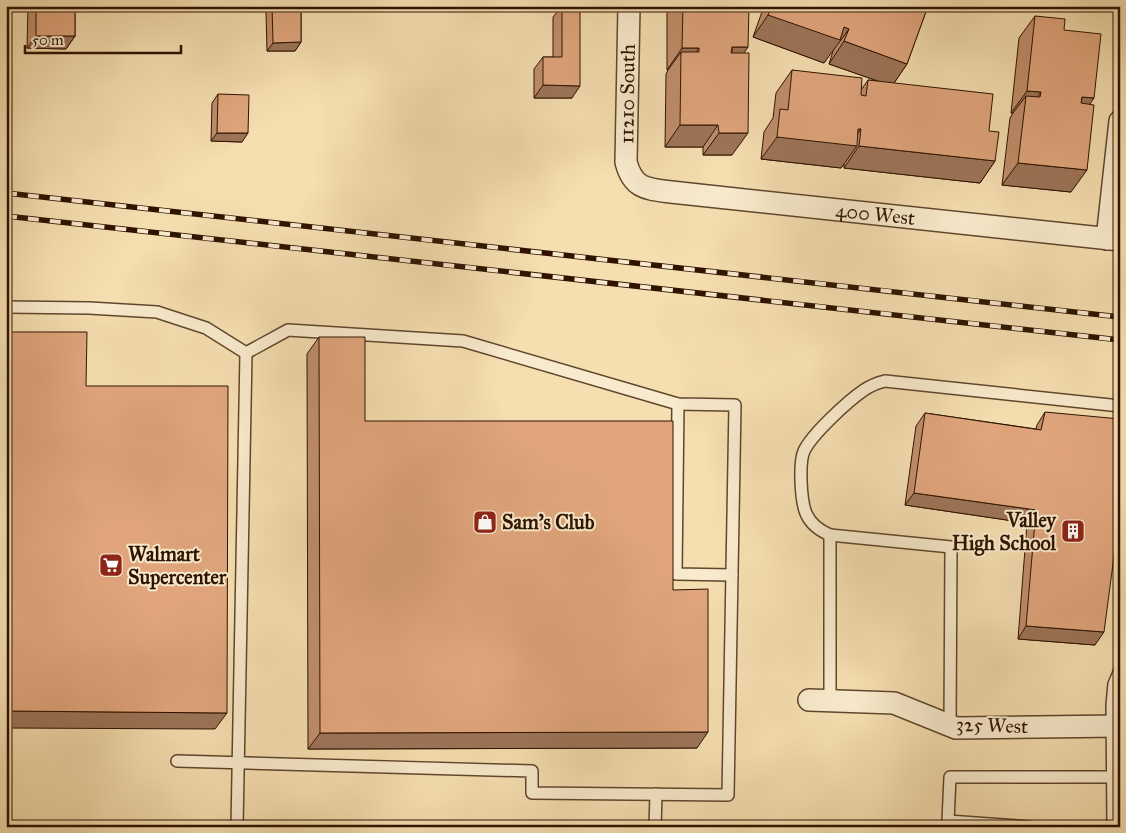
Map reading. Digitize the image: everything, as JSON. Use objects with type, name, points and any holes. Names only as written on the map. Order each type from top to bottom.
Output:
[{"type":"street","name":"11210 South","points":[[629,6],[626,162],[633,180]]},
{"type":"street","points":[[1114,239],[1120,121]]},
{"type":"street","name":"400 West","points":[[633,180],[640,186],[656,190],[1114,239]]},
{"type":"street","name":"325 West","points":[[809,700],[894,703],[956,728],[1117,726]]},
{"type":"lane","points":[[6,307],[89,308],[157,312],[206,328],[246,353]]},
{"type":"lane","points":[[177,762],[532,771],[532,793],[728,795],[735,405],[678,404],[463,341],[288,330],[246,353]]},
{"type":"lane","points":[[237,827],[246,353]]},
{"type":"lane","points":[[950,725],[951,547],[830,535],[819,530],[809,521],[802,505],[801,467],[803,452],[818,430],[864,390],[885,381],[1120,406]]},
{"type":"lane","points":[[678,404],[676,574],[732,575]]},
{"type":"lane","points":[[830,535],[830,701]]},
{"type":"lane","points":[[1113,827],[1117,777],[1117,726],[1112,705],[1114,684],[1120,670]]},
{"type":"lane","points":[[1030,827],[948,821],[950,777],[1117,777]]},
{"type":"lane","points":[[655,827],[656,794]]},
{"type":"building","points":[[36,6],[75,6],[75,36],[36,36]]},
{"type":"building","points":[[272,6],[301,6],[301,42],[273,43]]},
{"type":"building","points":[[562,6],[580,6],[580,86],[543,85],[543,57],[562,57]]},
{"type":"building","points":[[683,6],[749,6],[748,47],[732,47],[731,53],[749,53],[748,133],[719,133],[718,125],[680,125],[681,52],[699,52],[699,48],[682,48]]},
{"type":"building","points":[[772,6],[928,6],[907,64],[844,41],[849,29],[844,27],[840,40],[768,15]]},
{"type":"building","points":[[1035,16],[1065,19],[1064,30],[1101,34],[1094,98],[1082,97],[1081,103],[1094,105],[1087,170],[1018,163],[1026,96],[1040,97],[1041,92],[1027,91]]},
{"type":"building","points":[[792,70],[862,78],[861,95],[866,96],[868,80],[993,94],[989,131],[999,132],[995,161],[859,146],[861,129],[858,129],[857,146],[777,137],[780,109],[788,110]]},
{"type":"building","points":[[218,94],[249,95],[248,133],[217,133]]},
{"type":"building","name":"Walmart Supercenter","points":[[6,332],[87,332],[86,386],[228,386],[227,713],[6,711]]},
{"type":"building","name":"Sam's Club","points":[[319,337],[365,337],[365,421],[673,421],[673,590],[708,589],[708,732],[320,733]]},
{"type":"building","name":"Valley High School","points":[[1045,412],[1120,419],[1120,526],[1118,526],[1104,632],[1026,626],[1036,510],[914,493],[925,413],[1041,430]]},
{"type":"railway","points":[[6,193],[1120,317]]},
{"type":"railway","points":[[6,216],[1120,340]]},
{"type":"place","name":"Sam's Club","points":[[485,522]]},
{"type":"place","name":"Valley High School","points":[[1073,531]]},
{"type":"place","name":"Walmart Supercenter","points":[[111,565]]}]
